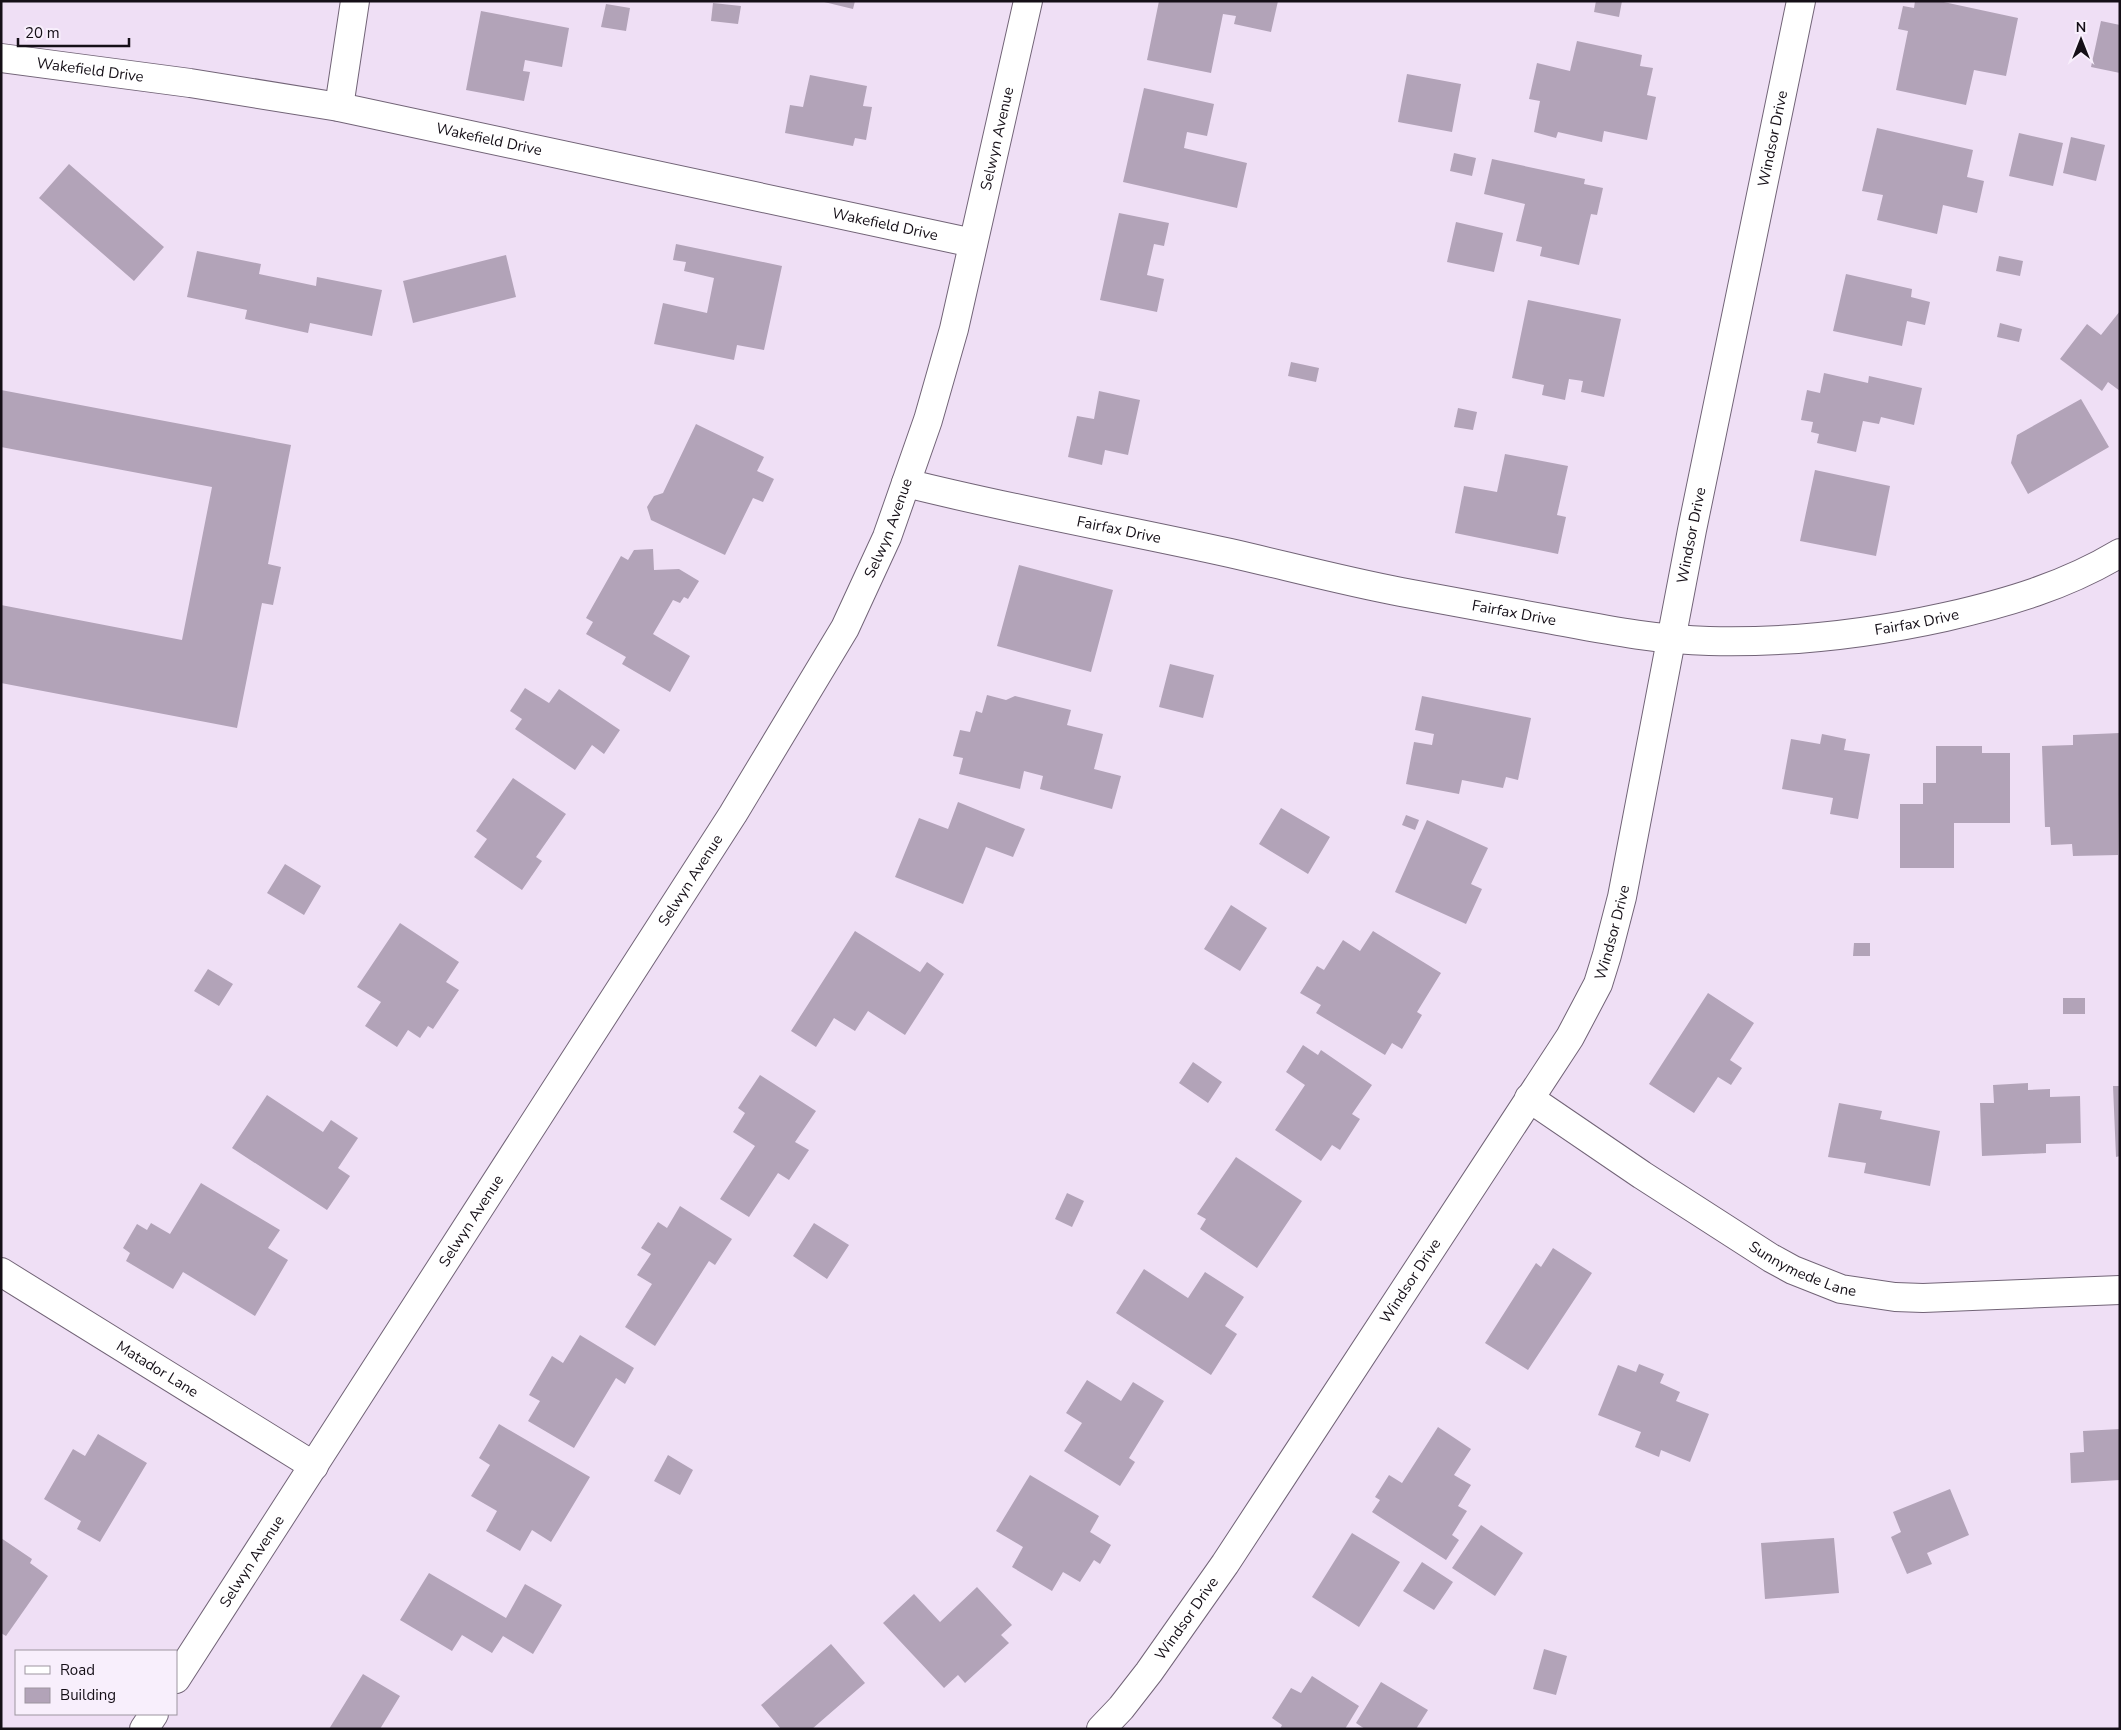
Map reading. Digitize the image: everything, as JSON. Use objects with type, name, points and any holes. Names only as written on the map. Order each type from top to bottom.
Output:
[{"type":"street","points":[[339,107],[355,1]]},
{"type":"street","name":"Selwyn Avenue","points":[[178,1677],[547,1105],[790,722],[848,621],[887,537],[941,376],[974,243],[1028,1]]},
{"type":"street","name":"Windsor Drive","points":[[1101,1729],[1121,1708],[1161,1656],[1226,1564],[1575,1029],[1598,984],[1622,897],[1707,457],[1801,1]]},
{"type":"street","name":"Wakefield Drive","points":[[1,58],[190,83],[339,107],[974,243]]},
{"type":"street","name":"Fairfax Drive","points":[[906,483],[985,503],[1184,543],[1399,592],[1603,629],[1672,639],[1749,641],[1798,638],[1844,634],[1931,620],[2016,600],[2093,569],[2120,553]]},
{"type":"street","name":"Sunnymede Lane","points":[[1530,1098],[1771,1258],[1808,1277],[1840,1289],[1895,1297],[1922,1298],[2120,1290]]},
{"type":"street","name":"Matador Lane","points":[[1,1272],[314,1466]]},
{"type":"street","points":[[144,1729],[153,1715]]},
{"type":"building","points":[[820,1],[855,1],[853,9]]},
{"type":"building","points":[[1159,1],[1278,1],[1271,32],[1234,24],[1236,16],[1223,14],[1211,73],[1147,60]]},
{"type":"building","points":[[1596,1],[1622,1],[1619,17],[1594,12]]},
{"type":"building","points":[[1915,1],[1939,1],[2018,18],[2006,76],[1974,70],[1966,105],[1896,90],[1908,31],[1898,29],[1903,6],[1914,8]]},
{"type":"building","points":[[713,3],[741,6],[738,24],[711,21]]},
{"type":"building","points":[[606,4],[630,8],[626,31],[601,27]]},
{"type":"building","points":[[481,11],[569,28],[562,67],[525,60],[523,71],[530,72],[524,101],[466,90]]},
{"type":"building","points":[[2101,21],[2120,25],[2120,73],[2091,67]]},
{"type":"building","points":[[1577,41],[1642,55],[1640,66],[1653,68],[1647,95],[1656,97],[1647,140],[1604,131],[1602,142],[1558,132],[1556,138],[1534,132],[1540,101],[1529,99],[1537,63],[1570,71]]},
{"type":"building","points":[[1407,74],[1461,84],[1452,132],[1398,122]]},
{"type":"building","points":[[810,75],[867,86],[863,106],[872,107],[866,140],[855,138],[853,146],[785,133],[790,105],[803,107]]},
{"type":"building","points":[[1144,88],[1214,104],[1207,136],[1187,132],[1184,148],[1247,163],[1237,208],[1123,182]]},
{"type":"building","points":[[1877,128],[1973,150],[1967,177],[1984,181],[1977,213],[1943,205],[1937,234],[1877,220],[1883,195],[1862,191]]},
{"type":"building","points":[[2019,133],[2063,143],[2053,186],[2009,176]]},
{"type":"building","points":[[2071,137],[2105,145],[2096,181],[2063,173]]},
{"type":"building","points":[[1454,153],[1476,158],[1472,176],[1450,171]]},
{"type":"building","points":[[1492,159],[1585,179],[1584,184],[1603,188],[1597,215],[1591,214],[1579,265],[1540,256],[1542,247],[1516,241],[1525,204],[1484,194]]},
{"type":"building","points":[[69,164],[164,247],[134,281],[39,198]]},
{"type":"building","points":[[1119,213],[1169,223],[1164,246],[1154,244],[1147,275],[1164,279],[1157,312],[1100,300]]},
{"type":"building","points":[[1456,222],[1503,233],[1494,272],[1447,262]]},
{"type":"building","points":[[676,244],[782,266],[764,350],[737,345],[734,360],[654,344],[663,303],[707,313],[714,278],[684,271],[686,262],[673,260]]},
{"type":"building","points":[[197,251],[261,264],[259,274],[316,286],[317,277],[382,290],[372,336],[310,323],[308,333],[245,319],[247,310],[187,297]]},
{"type":"building","points":[[506,255],[516,297],[413,323],[403,281]]},
{"type":"building","points":[[1999,256],[2023,261],[2020,276],[1996,271]]},
{"type":"building","points":[[1846,274],[1912,289],[1911,297],[1930,302],[1925,325],[1907,321],[1902,346],[1833,331]]},
{"type":"building","points":[[1528,300],[1621,319],[1604,397],[1581,392],[1583,381],[1569,379],[1565,400],[1542,395],[1544,385],[1512,378]]},
{"type":"building","points":[[2120,311],[2120,391],[2108,382],[2102,391],[2060,359],[2087,324],[2101,335]]},
{"type":"building","points":[[2000,323],[2022,329],[2019,342],[1997,337]]},
{"type":"building","points":[[1291,362],[1319,368],[1316,382],[1288,376]]},
{"type":"building","points":[[1824,373],[1868,383],[1869,376],[1922,388],[1914,425],[1881,417],[1879,424],[1863,421],[1856,452],[1817,443],[1819,434],[1811,432],[1813,422],[1801,420],[1807,390],[1820,393]]},
{"type":"building","points":[[1,390],[291,445],[268,564],[281,567],[273,605],[262,603],[237,728],[1,683],[1,605],[182,640],[212,487],[1,447]]},
{"type":"building","points":[[1099,391],[1140,400],[1128,455],[1105,450],[1102,465],[1068,457],[1077,416],[1094,419]]},
{"type":"building","points":[[2081,399],[2109,447],[2028,494],[2011,463],[2017,435]]},
{"type":"building","points":[[1458,408],[1477,412],[1473,430],[1454,427]]},
{"type":"building","points":[[696,424],[764,457],[757,471],[774,479],[763,502],[753,498],[725,555],[651,520],[647,507],[654,496],[663,493]]},
{"type":"building","points":[[1505,454],[1568,466],[1557,515],[1566,517],[1558,554],[1455,533],[1464,486],[1497,492]]},
{"type":"building","points":[[1815,470],[1890,486],[1876,556],[1800,541]]},
{"type":"building","points":[[653,549],[654,570],[679,569],[699,581],[688,599],[684,597],[680,603],[673,600],[653,634],[690,656],[670,692],[622,664],[626,657],[586,634],[593,622],[586,618],[621,556],[628,560],[634,550]]},
{"type":"building","points":[[1019,565],[1113,590],[1091,672],[997,646]]},
{"type":"building","points":[[1170,664],[1214,675],[1203,718],[1159,707]]},
{"type":"building","points":[[525,688],[549,703],[559,689],[620,730],[604,754],[592,745],[575,770],[515,729],[522,719],[510,711]]},
{"type":"building","points":[[987,695],[1006,700],[1015,696],[1071,710],[1067,725],[1103,734],[1094,769],[1121,776],[1112,809],[1040,789],[1043,776],[1024,771],[1020,789],[959,774],[963,758],[953,756],[960,730],[970,732],[976,711],[982,713]]},
{"type":"building","points":[[1422,696],[1531,718],[1518,780],[1506,777],[1503,788],[1462,780],[1459,794],[1406,784],[1414,742],[1432,745],[1434,734],[1415,730]]},
{"type":"building","points":[[2120,733],[2118,855],[2073,856],[2072,844],[2051,845],[2050,827],[2045,827],[2042,746],[2073,745],[2073,735]]},
{"type":"building","points":[[1822,734],[1846,739],[1844,750],[1870,754],[1858,819],[1830,814],[1833,798],[1782,789],[1791,739],[1820,744]]},
{"type":"building","points":[[1936,746],[1982,746],[1982,753],[2010,753],[2010,823],[1954,823],[1954,868],[1900,868],[1900,804],[1923,804],[1923,783],[1936,783]]},
{"type":"building","points":[[513,778],[566,814],[536,857],[542,861],[522,890],[474,857],[487,839],[476,831]]},
{"type":"building","points":[[958,802],[1025,829],[1013,857],[986,847],[963,904],[895,877],[919,818],[948,829]]},
{"type":"building","points":[[1281,808],[1330,837],[1308,874],[1259,844]]},
{"type":"building","points":[[1406,815],[1419,820],[1415,830],[1402,825]]},
{"type":"building","points":[[1427,820],[1488,848],[1471,884],[1482,889],[1466,924],[1395,892]]},
{"type":"building","points":[[285,864],[321,886],[304,915],[267,893]]},
{"type":"building","points":[[1231,905],[1267,928],[1240,971],[1204,949]]},
{"type":"building","points":[[400,923],[459,962],[446,982],[459,990],[433,1029],[428,1026],[420,1038],[408,1030],[397,1047],[365,1026],[381,1002],[357,987]]},
{"type":"building","points":[[855,931],[920,972],[927,962],[944,974],[905,1035],[868,1011],[855,1031],[834,1018],[816,1047],[791,1031]]},
{"type":"building","points":[[1373,931],[1441,973],[1417,1012],[1422,1015],[1402,1049],[1392,1043],[1385,1055],[1316,1013],[1321,1005],[1300,993],[1317,966],[1324,970],[1343,940],[1360,951]]},
{"type":"building","points":[[1854,943],[1870,943],[1870,956],[1853,956]]},
{"type":"building","points":[[208,969],[233,984],[219,1006],[194,991]]},
{"type":"building","points":[[1708,993],[1754,1023],[1730,1060],[1742,1068],[1731,1085],[1718,1077],[1694,1113],[1649,1084]]},
{"type":"building","points":[[2063,998],[2085,998],[2085,1014],[2063,1014]]},
{"type":"building","points":[[1303,1045],[1318,1055],[1321,1050],[1372,1085],[1352,1114],[1360,1119],[1340,1150],[1332,1145],[1321,1161],[1275,1130],[1305,1085],[1286,1072]]},
{"type":"building","points":[[1193,1062],[1222,1082],[1208,1103],[1179,1083]]},
{"type":"building","points":[[760,1075],[816,1111],[795,1142],[809,1150],[789,1180],[778,1173],[749,1217],[720,1199],[755,1146],[733,1132],[745,1113],[738,1108]]},
{"type":"building","points":[[2028,1083],[2028,1090],[2050,1089],[2050,1097],[2080,1096],[2081,1143],[2046,1144],[2046,1153],[1982,1156],[1980,1103],[1994,1103],[1993,1085]]},
{"type":"building","points":[[2113,1086],[2120,1086],[2120,1156],[2116,1157]]},
{"type":"building","points":[[267,1095],[323,1132],[331,1120],[358,1138],[338,1168],[350,1176],[327,1210],[232,1148]]},
{"type":"building","points":[[1839,1103],[1882,1111],[1880,1119],[1940,1131],[1930,1186],[1864,1173],[1866,1163],[1828,1157]]},
{"type":"building","points":[[1236,1157],[1302,1201],[1257,1268],[1200,1229],[1206,1219],[1197,1214]]},
{"type":"building","points":[[201,1183],[280,1230],[268,1248],[288,1260],[255,1316],[183,1272],[173,1289],[126,1261],[130,1253],[123,1248],[137,1224],[147,1230],[151,1223],[170,1234]]},
{"type":"building","points":[[1067,1193],[1084,1201],[1072,1227],[1055,1219]]},
{"type":"building","points":[[680,1206],[732,1239],[715,1265],[709,1261],[655,1346],[625,1327],[652,1284],[637,1275],[651,1254],[641,1248],[658,1222],[667,1228]]},
{"type":"building","points":[[814,1223],[849,1245],[827,1279],[793,1256]]},
{"type":"building","points":[[1553,1248],[1592,1273],[1528,1370],[1485,1343],[1536,1263],[1541,1267]]},
{"type":"building","points":[[1144,1269],[1188,1298],[1205,1272],[1244,1297],[1225,1326],[1237,1334],[1211,1375],[1116,1313]]},
{"type":"building","points":[[580,1335],[634,1368],[625,1384],[616,1378],[574,1448],[528,1421],[540,1401],[529,1395],[552,1356],[563,1363]]},
{"type":"building","points":[[1639,1364],[1664,1374],[1660,1383],[1680,1392],[1676,1401],[1709,1414],[1690,1462],[1661,1450],[1659,1457],[1635,1447],[1641,1432],[1598,1415],[1618,1365],[1636,1372]]},
{"type":"building","points":[[1087,1380],[1121,1401],[1133,1382],[1164,1401],[1129,1458],[1135,1462],[1120,1486],[1064,1451],[1082,1423],[1066,1413]]},
{"type":"building","points":[[499,1424],[590,1477],[551,1542],[532,1530],[520,1551],[486,1531],[497,1511],[471,1496],[490,1465],[479,1458]]},
{"type":"building","points":[[1438,1427],[1471,1449],[1454,1475],[1471,1485],[1458,1506],[1467,1511],[1452,1535],[1459,1540],[1446,1560],[1372,1512],[1380,1500],[1375,1497],[1389,1475],[1402,1483]]},
{"type":"building","points":[[2120,1429],[2120,1480],[2071,1483],[2070,1453],[2084,1452],[2083,1431]]},
{"type":"building","points":[[98,1434],[147,1463],[100,1542],[77,1529],[81,1521],[44,1499],[73,1449],[85,1456]]},
{"type":"building","points":[[668,1455],[693,1470],[680,1495],[654,1481]]},
{"type":"building","points":[[1030,1475],[1099,1516],[1090,1532],[1111,1545],[1100,1564],[1094,1560],[1080,1582],[1063,1572],[1052,1591],[1012,1567],[1023,1547],[996,1531]]},
{"type":"building","points":[[1950,1489],[1969,1535],[1927,1553],[1932,1564],[1907,1574],[1891,1537],[1901,1532],[1893,1512]]},
{"type":"building","points":[[1481,1525],[1523,1553],[1495,1596],[1452,1568]]},
{"type":"building","points":[[1352,1533],[1400,1562],[1359,1627],[1312,1597]]},
{"type":"building","points":[[1,1538],[32,1559],[30,1563],[48,1576],[6,1636],[1,1633]]},
{"type":"building","points":[[1834,1538],[1839,1593],[1765,1599],[1761,1543]]},
{"type":"building","points":[[1422,1562],[1453,1582],[1434,1610],[1403,1591]]},
{"type":"building","points":[[429,1573],[506,1618],[525,1584],[562,1605],[533,1654],[503,1636],[492,1653],[462,1635],[452,1651],[400,1620]]},
{"type":"building","points":[[977,1587],[1012,1625],[1001,1635],[1009,1643],[965,1683],[958,1675],[944,1688],[883,1623],[914,1594],[940,1622]]},
{"type":"building","points":[[831,1644],[865,1683],[812,1729],[781,1729],[761,1705]]},
{"type":"building","points":[[1544,1649],[1567,1656],[1556,1695],[1533,1689]]},
{"type":"building","points":[[363,1674],[400,1696],[380,1729],[329,1729]]},
{"type":"building","points":[[1312,1676],[1359,1706],[1345,1729],[1280,1729],[1282,1725],[1272,1718],[1291,1688],[1301,1693]]},
{"type":"building","points":[[1381,1682],[1428,1710],[1416,1729],[1365,1729],[1356,1723]]}]
